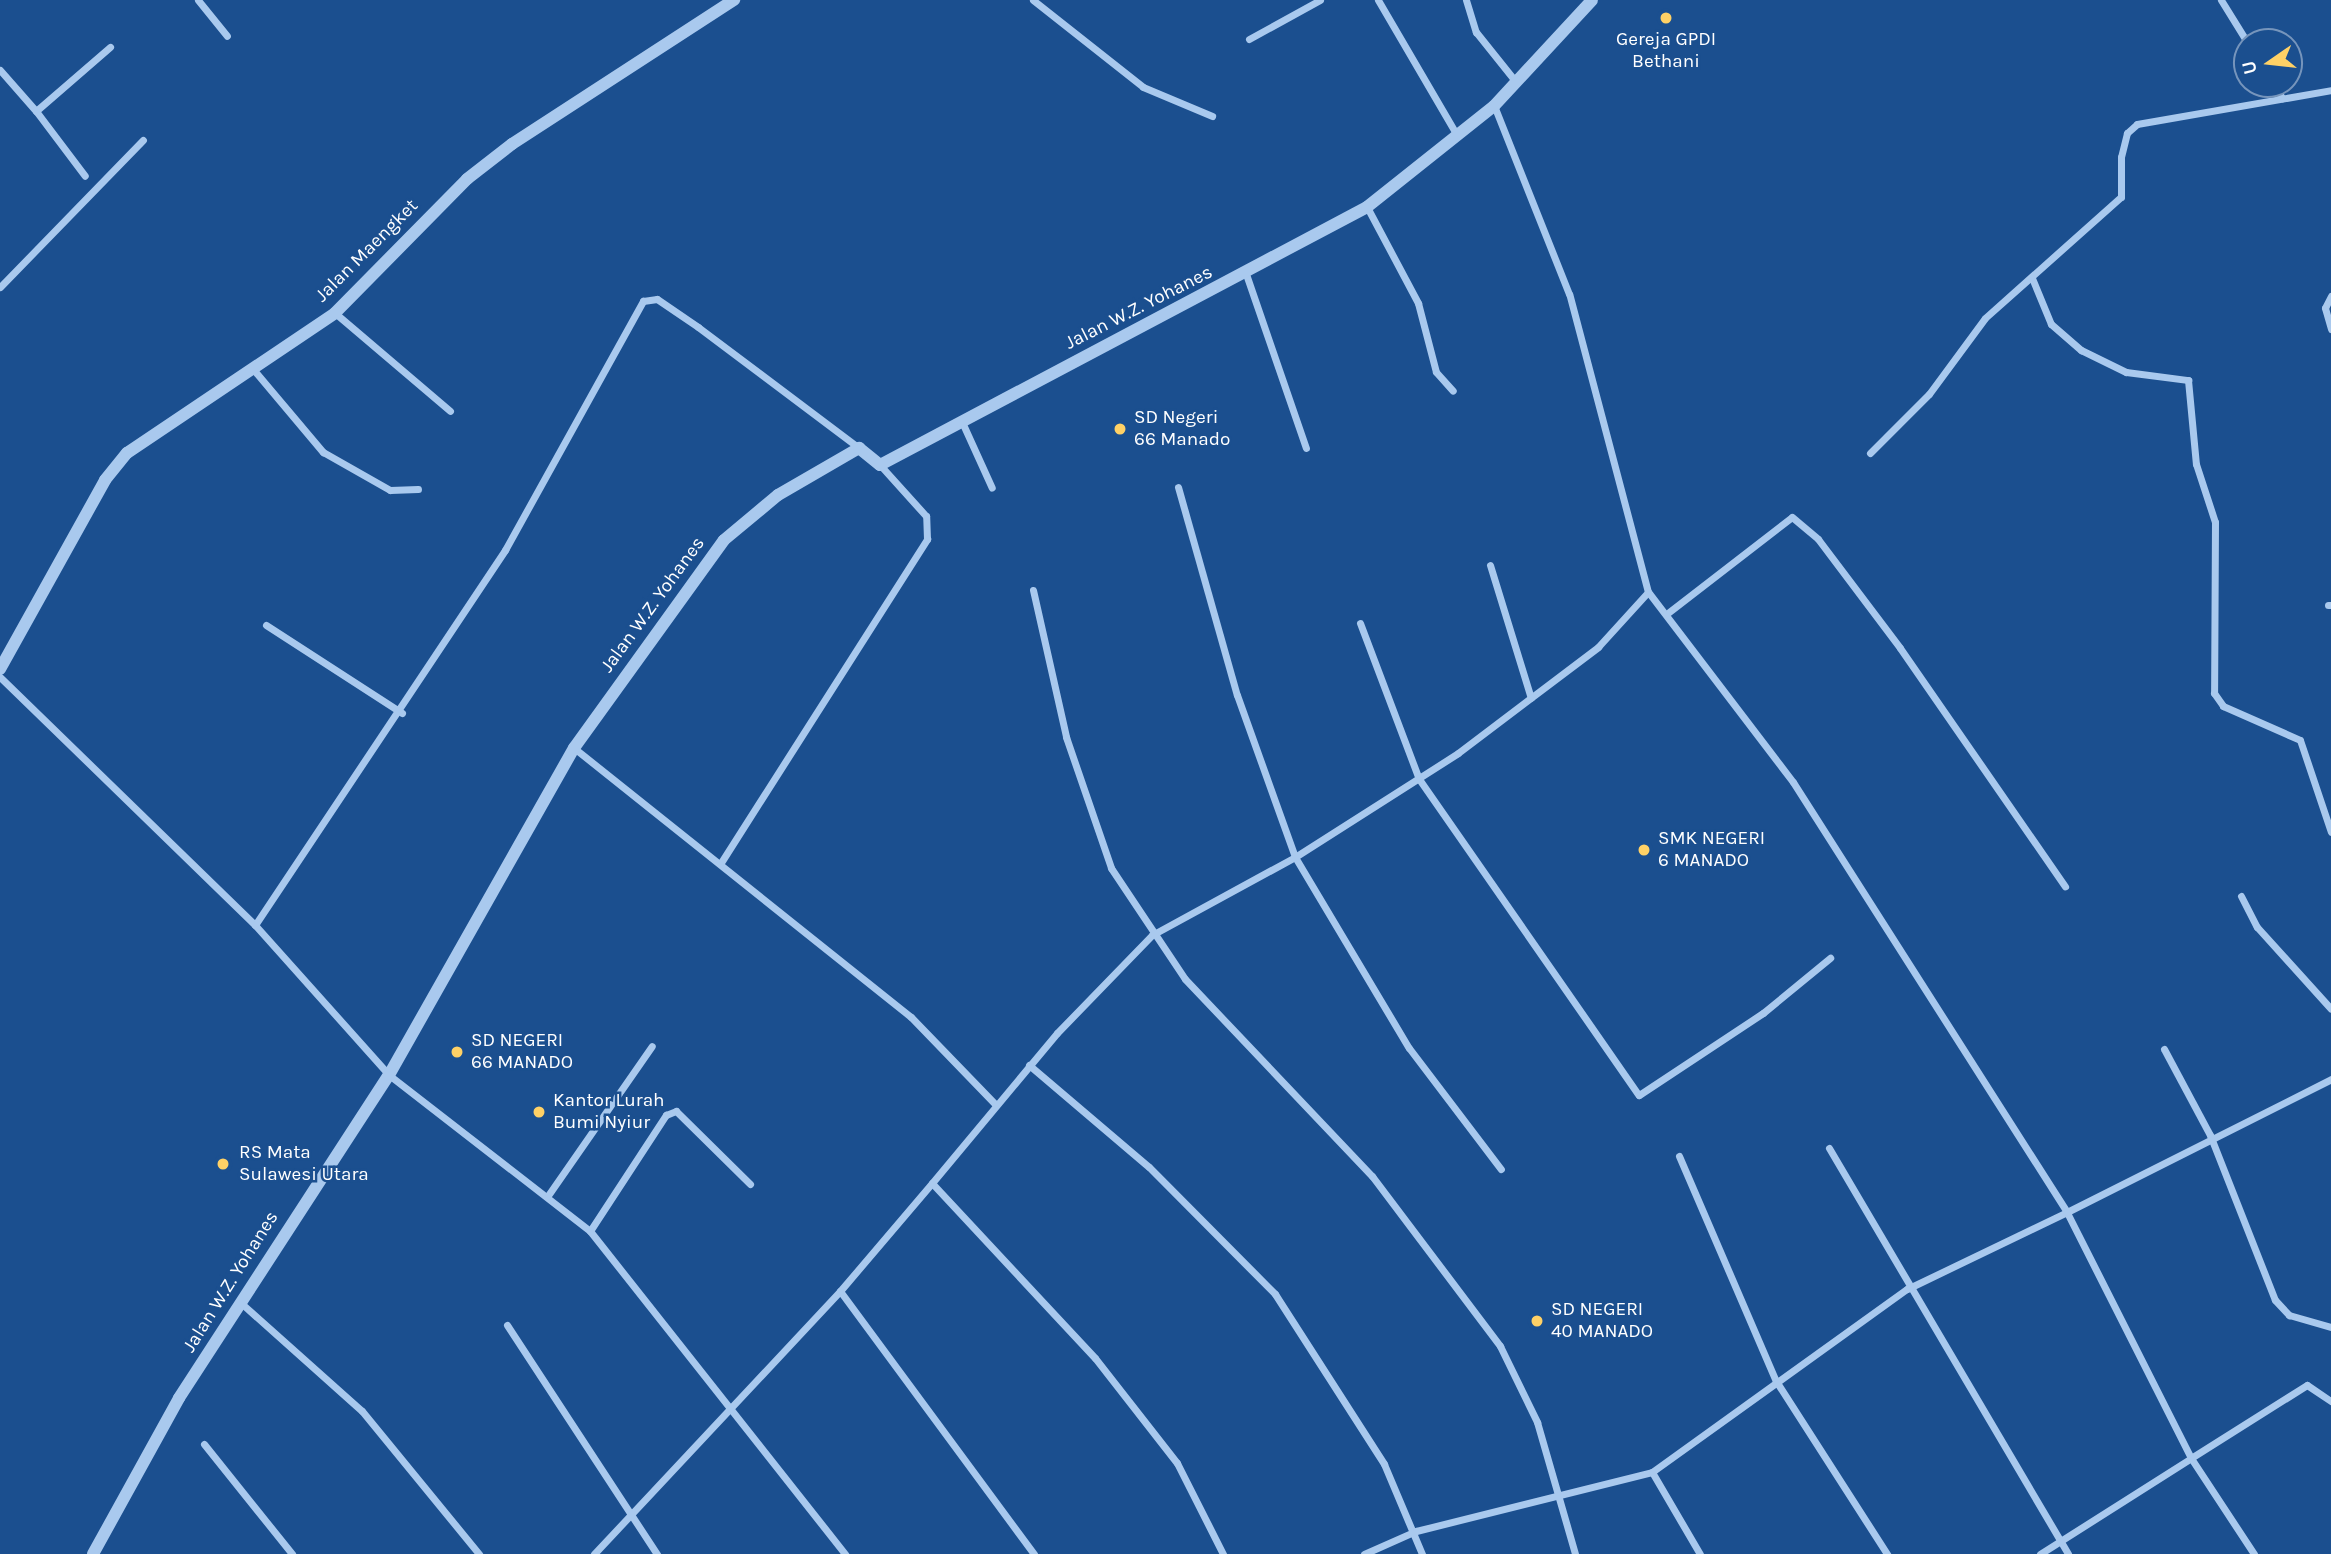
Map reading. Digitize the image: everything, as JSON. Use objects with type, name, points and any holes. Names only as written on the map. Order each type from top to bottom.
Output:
[{"type":"street","points":[[198,0],[227,36]]},
{"type":"street","name":"Jalan Maengket","points":[[0,669],[116,464],[335,313],[467,179],[734,0]]},
{"type":"street","points":[[1033,0],[1143,87],[1212,116]]},
{"type":"street","points":[[1249,39],[1320,0]]},
{"type":"street","points":[[1378,0],[1458,136]]},
{"type":"street","points":[[1466,0],[1476,32],[1516,82]]},
{"type":"street","name":"Jalan W.Z. Yohanes","points":[[880,465],[1247,274],[1367,207],[1494,106],[1592,0]]},
{"type":"street","points":[[2221,0],[2238,28]]},
{"type":"street","points":[[36,111],[110,47]]},
{"type":"street","points":[[0,70],[36,111],[85,176]]},
{"type":"street","points":[[2303,94],[2331,90]]},
{"type":"street","points":[[1870,453],[1929,394],[1985,318],[2121,197],[2121,158],[2127,133],[2137,124],[2281,98]]},
{"type":"street","points":[[1494,106],[1569,294],[1648,592],[1668,612],[1903,946],[2067,1212],[2192,1458],[2254,1554]]},
{"type":"street","points":[[0,287],[143,140]]},
{"type":"street","points":[[1367,207],[1418,303],[1436,372],[1453,390]]},
{"type":"street","points":[[1247,274],[1306,448]]},
{"type":"street","points":[[2032,278],[2051,324],[2081,350],[2126,372],[2188,380],[2196,464],[2216,522],[2214,693],[2223,706],[2300,740],[2331,832]]},
{"type":"street","points":[[2331,296],[2325,309],[2331,329]]},
{"type":"street","points":[[255,925],[402,713],[505,550],[643,300],[653,298],[668,306],[859,448],[880,465],[926,516],[927,538],[722,861]]},
{"type":"street","points":[[335,313],[450,411]]},
{"type":"street","points":[[253,369],[323,452],[390,490],[418,489]]},
{"type":"street","points":[[962,422],[992,488]]},
{"type":"street","name":"Jalan W.Z. Yohanes","points":[[93,1554],[241,1303],[389,1075],[575,748],[724,540],[778,495],[859,448]]},
{"type":"street","points":[[1178,487],[1237,695],[1295,857],[1409,1048],[1501,1169]]},
{"type":"street","points":[[1668,612],[1792,517],[1818,539],[1900,648],[2065,887]]},
{"type":"street","points":[[1490,565],[1531,698]]},
{"type":"street","points":[[1032,590],[1088,811],[1111,868],[1152,935],[1372,1176],[1436,1257],[1520,1377],[1559,1492],[1575,1554]]},
{"type":"street","points":[[594,1554],[840,1292],[1029,1065],[1152,935],[1295,857],[1419,779],[1531,698],[1623,625],[1648,592]]},
{"type":"street","points":[[1360,624],[1419,779],[1639,1095],[1763,1013],[1830,958]]},
{"type":"street","points":[[266,625],[402,713]]},
{"type":"street","points":[[0,677],[255,925],[389,1075],[549,1194],[590,1231],[731,1406],[845,1554]]},
{"type":"street","points":[[575,748],[722,861],[911,1017],[995,1104]]},
{"type":"street","points":[[2241,896],[2257,927],[2331,1009]]},
{"type":"street","points":[[549,1194],[652,1046]]},
{"type":"street","points":[[2164,1049],[2210,1135],[2275,1300],[2290,1315],[2331,1327]]},
{"type":"street","points":[[1029,1065],[1149,1167],[1275,1294],[1358,1420],[1416,1531],[1422,1554]]},
{"type":"street","points":[[1364,1554],[1416,1531],[1559,1492],[1652,1472],[1907,1290],[2017,1231],[2067,1212],[2210,1135],[2331,1079]]},
{"type":"street","points":[[590,1231],[666,1115],[676,1111],[750,1184]]},
{"type":"street","points":[[1829,1148],[1907,1290],[2067,1554]]},
{"type":"street","points":[[1679,1156],[1776,1381],[1887,1554]]},
{"type":"street","points":[[932,1183],[1096,1357],[1177,1463],[1223,1554]]},
{"type":"street","points":[[840,1292],[1034,1554]]},
{"type":"street","points":[[241,1303],[362,1411],[479,1554]]},
{"type":"street","points":[[507,1325],[657,1554]]},
{"type":"street","points":[[2040,1554],[2307,1385],[2331,1401]]},
{"type":"street","points":[[204,1444],[292,1554]]},
{"type":"street","points":[[1652,1472],[1700,1554]]},
{"type":"place","name":"Gereja GPDI Bethani","points":[[1666,18]]},
{"type":"place","name":"SD Negeri 66 Manado","points":[[1120,429]]},
{"type":"place","name":"SMK NEGERI 6 MANADO","points":[[1644,850]]},
{"type":"place","name":"SD NEGERI 66 MANADO","points":[[457,1052]]},
{"type":"place","name":"Kantor Lurah Bumi Nyiur","points":[[539,1112]]},
{"type":"place","name":"RS Mata Sulawesi Utara","points":[[223,1164]]},
{"type":"place","name":"SD NEGERI 40 MANADO","points":[[1537,1321]]}]
